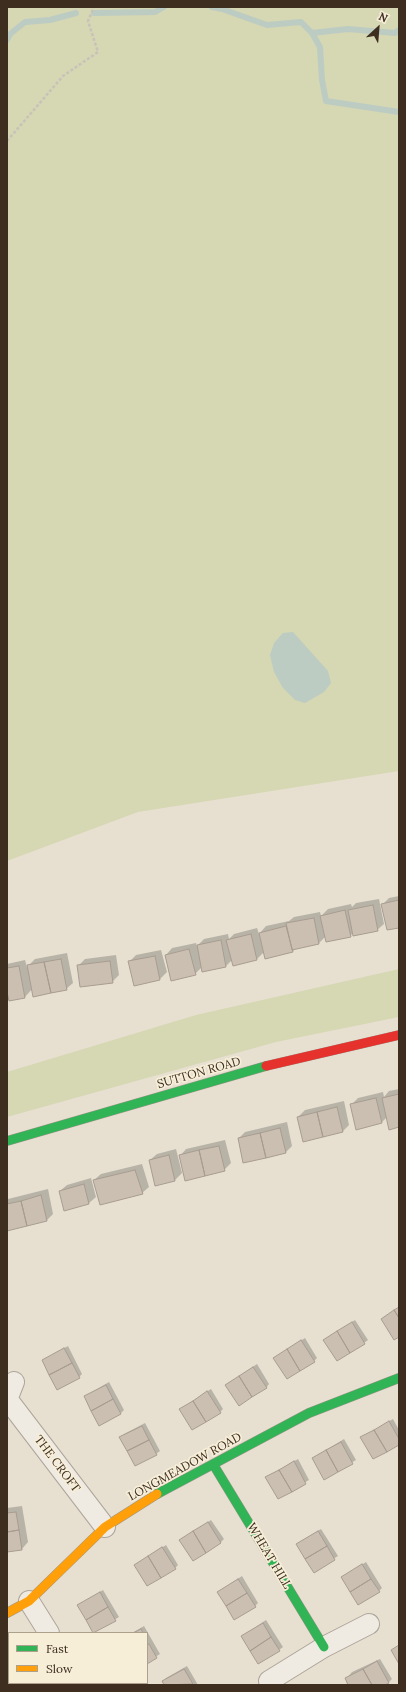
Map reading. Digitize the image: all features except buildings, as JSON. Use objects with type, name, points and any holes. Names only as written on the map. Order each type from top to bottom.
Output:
[{"type":"street","name":"SUTTON ROAD","points":[[7,1140],[280,1062],[399,1035]]},
{"type":"street","name":"LONGMEADOW ROAD","points":[[7,1613],[29,1601],[106,1527],[170,1486],[310,1413],[399,1378]]},
{"type":"street","name":"THE CROFT","points":[[10,1394],[106,1527]]},
{"type":"street","name":"WHEAT HILL","points":[[213,1464],[324,1647]]},
{"type":"street","points":[[29,1601],[48,1632]]},
{"type":"street","points":[[269,1681],[324,1647],[369,1624]]},
{"type":"path","points":[[7,141],[63,76],[98,52],[88,21],[94,7]]},
{"type":"green space","points":[[7,7],[399,7],[399,771],[138,812],[7,861]]},
{"type":"green space","points":[[399,969],[399,1017],[276,1042],[7,1117],[7,1072],[196,1015]]},
{"type":"shaded area","points":[[293,632],[328,671],[331,683],[324,692],[305,703],[295,700],[283,688],[274,672],[270,655],[274,643],[283,633]]},
{"type":"waterway","points":[[94,13],[155,12],[164,7]]},
{"type":"waterway","points":[[212,7],[222,9],[267,25],[301,22],[312,33],[320,47],[322,80],[326,101],[399,112]]},
{"type":"waterway","points":[[7,40],[10,34],[25,22],[50,20],[76,13]]},
{"type":"waterway","points":[[312,33],[348,29],[395,33],[399,30]]},
{"type":"traffic: fast","points":[[7,1141],[266,1066]]},
{"type":"traffic: fast","points":[[157,1494],[309,1413],[399,1378]]},
{"type":"traffic: fast","points":[[213,1464],[324,1647]]},
{"type":"traffic: slow","points":[[7,1613],[29,1601],[105,1527],[157,1494]]},
{"type":"traffic: jam","points":[[266,1066],[399,1035]]}]
